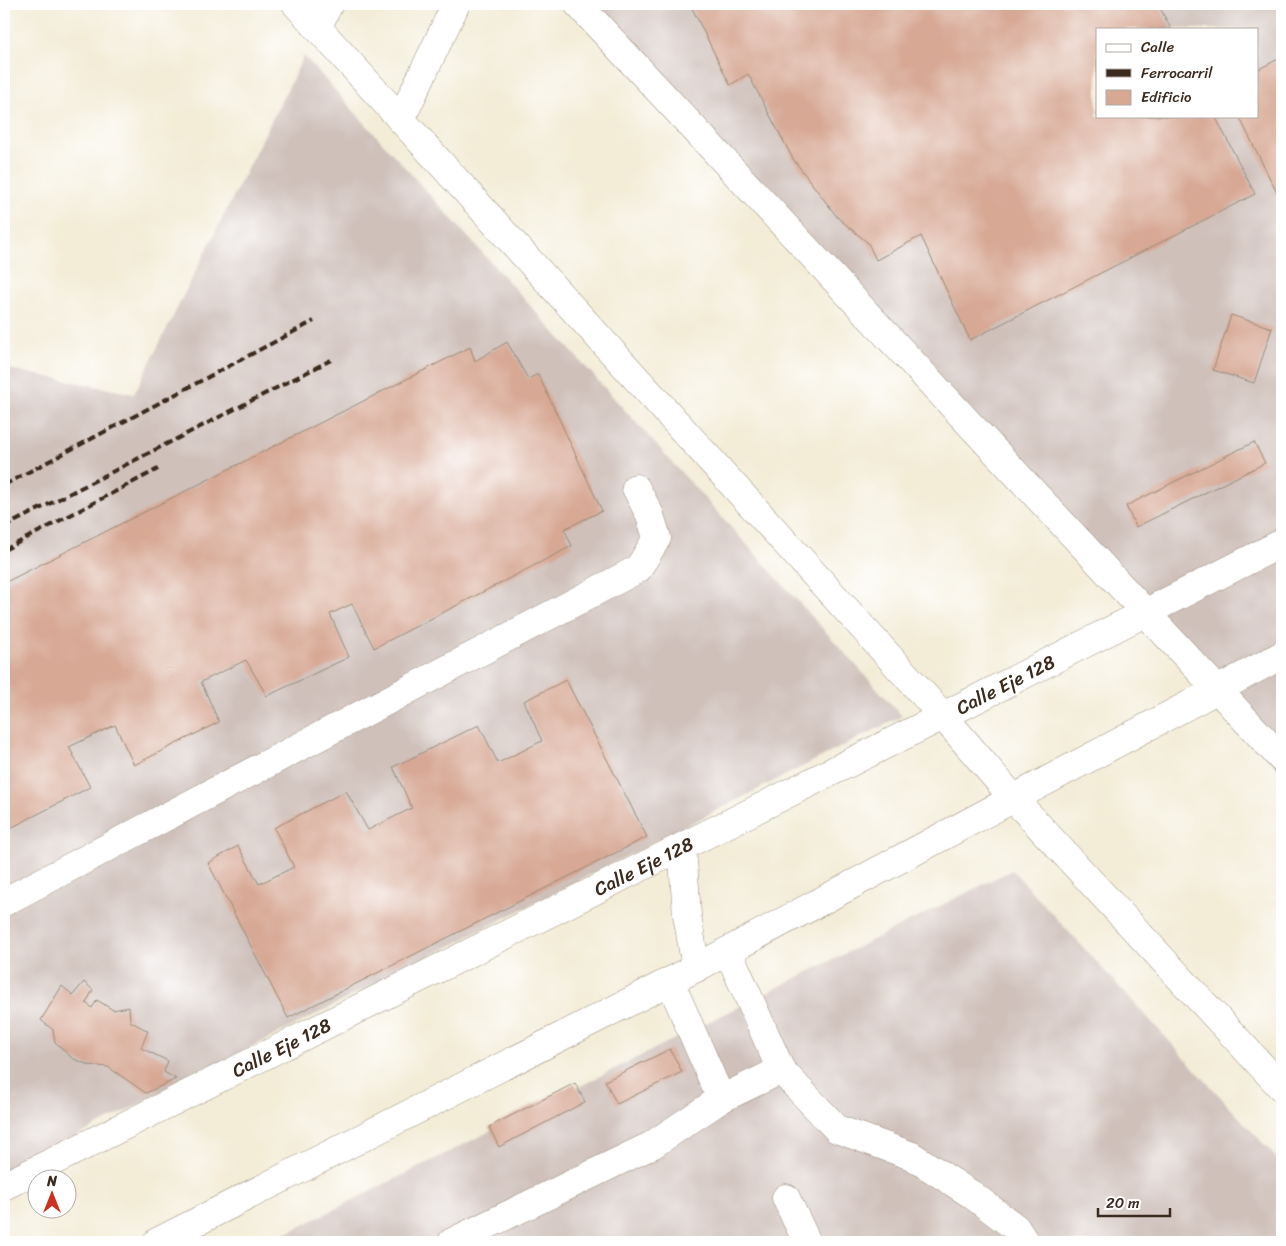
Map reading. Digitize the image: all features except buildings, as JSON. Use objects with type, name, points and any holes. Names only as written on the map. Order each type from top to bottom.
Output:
[{"type":"street","points":[[296,4],[323,16],[401,119],[943,716],[1014,799],[1282,1088]]},
{"type":"street","points":[[401,119],[456,4]]},
{"type":"street","points":[[578,4],[1282,759]]},
{"type":"street","points":[[4,902],[638,569],[657,538],[650,515],[636,488]]},
{"type":"street","name":"Calle Eje 128","points":[[4,1186],[943,716],[1282,543]]},
{"type":"street","points":[[157,1242],[696,968],[1282,655]]},
{"type":"street","points":[[682,847],[687,915],[696,968]]},
{"type":"street","points":[[728,951],[781,1070],[837,1129],[912,1156],[971,1194],[1016,1228],[1025,1242]]},
{"type":"street","points":[[670,981],[721,1099]]},
{"type":"street","points":[[452,1242],[652,1144],[721,1099],[781,1070]]},
{"type":"street","points":[[786,1198],[807,1242]]},
{"type":"shaded area","points":[[577,4],[1282,4],[1282,773]]},
{"type":"shaded area","points":[[304,56],[902,716],[4,1173],[4,368],[134,394]]},
{"type":"shaded area","points":[[1012,870],[1282,1164],[1282,1242],[269,1242]]},
{"type":"railway","points":[[4,485],[314,321]]},
{"type":"railway","points":[[4,527],[331,360]]},
{"type":"railway","points":[[4,550],[158,469]]}]
